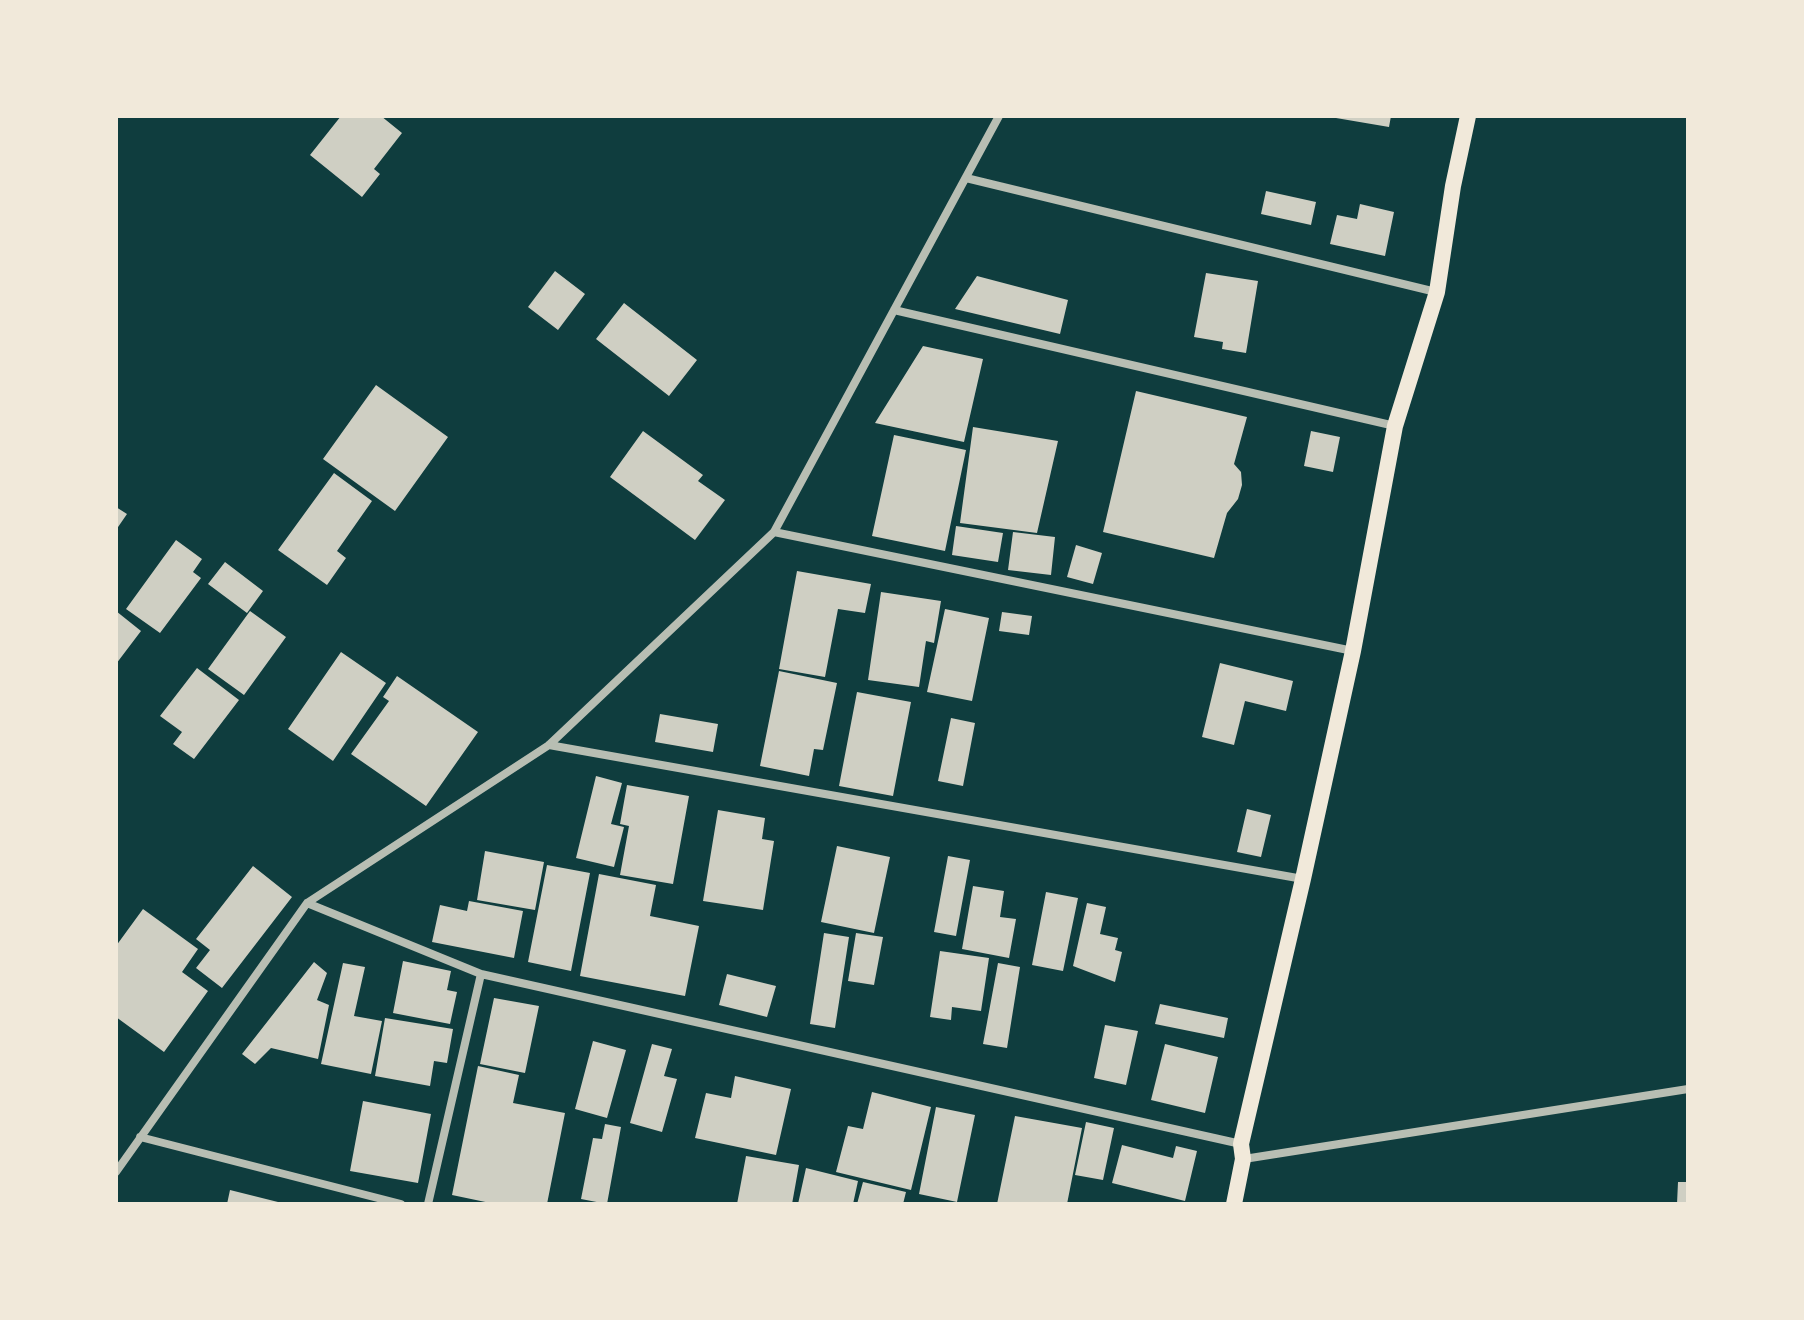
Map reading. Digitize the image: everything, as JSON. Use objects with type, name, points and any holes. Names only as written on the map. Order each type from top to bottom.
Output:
[{"type":"main road","points":[[1234,1204],[1242,1152],[1353,651],[1395,426],[1437,292],[1453,186],[1468,116]]},
{"type":"street","points":[[116,1172],[307,903],[549,745],[774,532],[999,116]]},
{"type":"street","points":[[966,178],[1437,292]]},
{"type":"street","points":[[894,310],[1395,426]]},
{"type":"street","points":[[774,532],[1353,651]]},
{"type":"street","points":[[549,745],[1303,879]]},
{"type":"street","points":[[307,903],[481,974],[1242,1152],[1688,1089]]},
{"type":"street","points":[[428,1204],[481,974]]},
{"type":"street","points":[[140,1137],[401,1204]]},
{"type":"building","points":[[341,116],[381,116],[402,133],[374,169],[380,174],[362,197],[310,155]]},
{"type":"building","points":[[1336,116],[1391,116],[1389,127]]},
{"type":"building","points":[[1266,191],[1316,202],[1311,225],[1261,214]]},
{"type":"building","points":[[1360,204],[1394,212],[1385,256],[1330,244],[1337,215],[1357,219]]},
{"type":"building","points":[[555,271],[585,294],[558,330],[528,307]]},
{"type":"building","points":[[1206,273],[1258,281],[1246,353],[1222,349],[1223,342],[1194,337]]},
{"type":"building","points":[[977,276],[1068,300],[1060,334],[955,309]]},
{"type":"building","points":[[624,303],[697,360],[669,396],[596,339]]},
{"type":"building","points":[[923,346],[983,359],[964,442],[875,423]]},
{"type":"building","points":[[376,385],[448,437],[395,511],[323,459]]},
{"type":"building","points":[[1136,391],[1247,417],[1234,464],[1241,472],[1242,485],[1238,499],[1227,513],[1214,558],[1103,532]]},
{"type":"building","points":[[973,427],[1058,441],[1037,533],[960,523]]},
{"type":"building","points":[[643,431],[703,475],[698,481],[725,500],[695,540],[610,477]]},
{"type":"building","points":[[1311,431],[1340,437],[1333,472],[1304,466]]},
{"type":"building","points":[[894,435],[966,450],[945,551],[872,536]]},
{"type":"building","points":[[334,473],[372,501],[337,551],[346,558],[327,585],[278,550]]},
{"type":"building","points":[[116,507],[127,514],[116,530]]},
{"type":"building","points":[[956,526],[1003,533],[998,562],[952,555]]},
{"type":"building","points":[[1013,532],[1055,537],[1051,575],[1008,570]]},
{"type":"building","points":[[176,540],[202,559],[193,572],[201,578],[160,633],[126,609]]},
{"type":"building","points":[[1076,545],[1102,553],[1093,584],[1067,577]]},
{"type":"building","points":[[225,562],[263,591],[247,613],[208,584]]},
{"type":"building","points":[[797,571],[871,584],[865,613],[838,609],[825,677],[779,669]]},
{"type":"building","points":[[881,592],[941,601],[934,643],[926,641],[919,687],[868,680]]},
{"type":"building","points":[[945,609],[989,618],[972,701],[927,692]]},
{"type":"building","points":[[116,611],[141,631],[116,664]]},
{"type":"building","points":[[250,611],[286,637],[244,695],[208,669]]},
{"type":"building","points":[[1002,612],[1032,616],[1029,635],[999,631]]},
{"type":"building","points":[[341,652],[386,683],[333,761],[288,729]]},
{"type":"building","points":[[1220,663],[1293,681],[1286,711],[1245,701],[1234,745],[1202,737]]},
{"type":"building","points":[[197,668],[239,700],[194,759],[173,744],[182,732],[160,716]]},
{"type":"building","points":[[779,671],[837,683],[823,750],[814,749],[809,776],[760,766]]},
{"type":"building","points":[[397,676],[478,732],[426,806],[351,754],[389,701],[383,697]]},
{"type":"building","points":[[857,692],[911,702],[893,796],[839,786]]},
{"type":"building","points":[[660,714],[718,724],[713,752],[655,742]]},
{"type":"building","points":[[951,718],[975,723],[963,786],[938,781]]},
{"type":"building","points":[[596,776],[622,783],[611,824],[624,827],[614,867],[576,858]]},
{"type":"building","points":[[627,785],[689,796],[673,884],[620,875],[629,826],[620,824]]},
{"type":"building","points":[[1247,809],[1271,815],[1261,857],[1237,852]]},
{"type":"building","points":[[718,810],[765,818],[762,839],[774,841],[763,910],[703,901]]},
{"type":"building","points":[[837,846],[890,857],[874,933],[821,922]]},
{"type":"building","points":[[485,851],[544,862],[535,910],[477,900]]},
{"type":"building","points":[[948,856],[970,860],[956,936],[934,932]]},
{"type":"building","points":[[547,865],[590,873],[571,971],[528,962]]},
{"type":"building","points":[[253,866],[292,897],[222,988],[196,968],[210,950],[196,939]]},
{"type":"building","points":[[599,874],[656,885],[650,916],[699,926],[685,996],[580,976]]},
{"type":"building","points":[[973,886],[1004,891],[1000,917],[1016,919],[1009,958],[962,949]]},
{"type":"building","points":[[1046,892],[1078,898],[1063,971],[1032,965]]},
{"type":"building","points":[[469,901],[523,911],[514,958],[432,942],[440,905],[467,911]]},
{"type":"building","points":[[1087,903],[1106,907],[1100,934],[1118,938],[1115,950],[1122,952],[1115,982],[1073,966]]},
{"type":"building","points":[[143,909],[198,949],[182,972],[208,991],[164,1052],[116,1017],[116,946]]},
{"type":"building","points":[[824,933],[849,937],[835,1028],[810,1024]]},
{"type":"building","points":[[856,933],[883,937],[874,985],[848,981]]},
{"type":"building","points":[[940,951],[989,958],[981,1011],[952,1007],[951,1020],[930,1017]]},
{"type":"building","points":[[403,961],[451,971],[447,990],[457,992],[450,1024],[393,1013]]},
{"type":"building","points":[[314,962],[327,973],[317,1000],[329,1005],[318,1059],[271,1048],[255,1064],[242,1054]]},
{"type":"building","points":[[343,963],[365,967],[354,1016],[382,1021],[371,1074],[321,1064]]},
{"type":"building","points":[[998,963],[1020,967],[1007,1048],[983,1044]]},
{"type":"building","points":[[727,974],[776,986],[767,1017],[719,1005]]},
{"type":"building","points":[[494,998],[539,1006],[525,1073],[480,1064]]},
{"type":"building","points":[[1160,1004],[1228,1018],[1224,1038],[1155,1024]]},
{"type":"building","points":[[385,1018],[453,1029],[447,1063],[434,1061],[430,1086],[375,1076]]},
{"type":"building","points":[[1105,1025],[1138,1031],[1126,1085],[1094,1078]]},
{"type":"building","points":[[593,1041],[626,1050],[607,1118],[575,1109]]},
{"type":"building","points":[[652,1044],[672,1049],[664,1076],[677,1079],[662,1132],[630,1123]]},
{"type":"building","points":[[1165,1044],[1218,1057],[1205,1113],[1151,1100]]},
{"type":"building","points":[[478,1066],[519,1075],[513,1103],[565,1113],[547,1204],[495,1204],[452,1195]]},
{"type":"building","points":[[735,1076],[791,1089],[776,1155],[695,1138],[706,1093],[731,1098]]},
{"type":"building","points":[[872,1092],[931,1107],[911,1190],[836,1172],[848,1126],[863,1129]]},
{"type":"building","points":[[363,1101],[431,1114],[418,1183],[350,1171]]},
{"type":"building","points":[[936,1107],[975,1115],[957,1202],[919,1194]]},
{"type":"building","points":[[1015,1116],[1082,1128],[1067,1204],[997,1204]]},
{"type":"building","points":[[1086,1122],[1114,1128],[1103,1180],[1075,1175]]},
{"type":"building","points":[[605,1124],[621,1127],[607,1204],[581,1199],[593,1138],[602,1139]]},
{"type":"building","points":[[1122,1145],[1173,1158],[1176,1146],[1197,1151],[1185,1201],[1112,1183]]},
{"type":"building","points":[[746,1156],[799,1165],[792,1204],[737,1204]]},
{"type":"building","points":[[806,1168],[858,1181],[853,1204],[798,1204]]},
{"type":"building","points":[[863,1182],[906,1192],[903,1204],[857,1204]]},
{"type":"building","points":[[1678,1182],[1688,1182],[1688,1204],[1677,1204]]},
{"type":"building","points":[[230,1190],[282,1203],[282,1204],[227,1204]]}]
